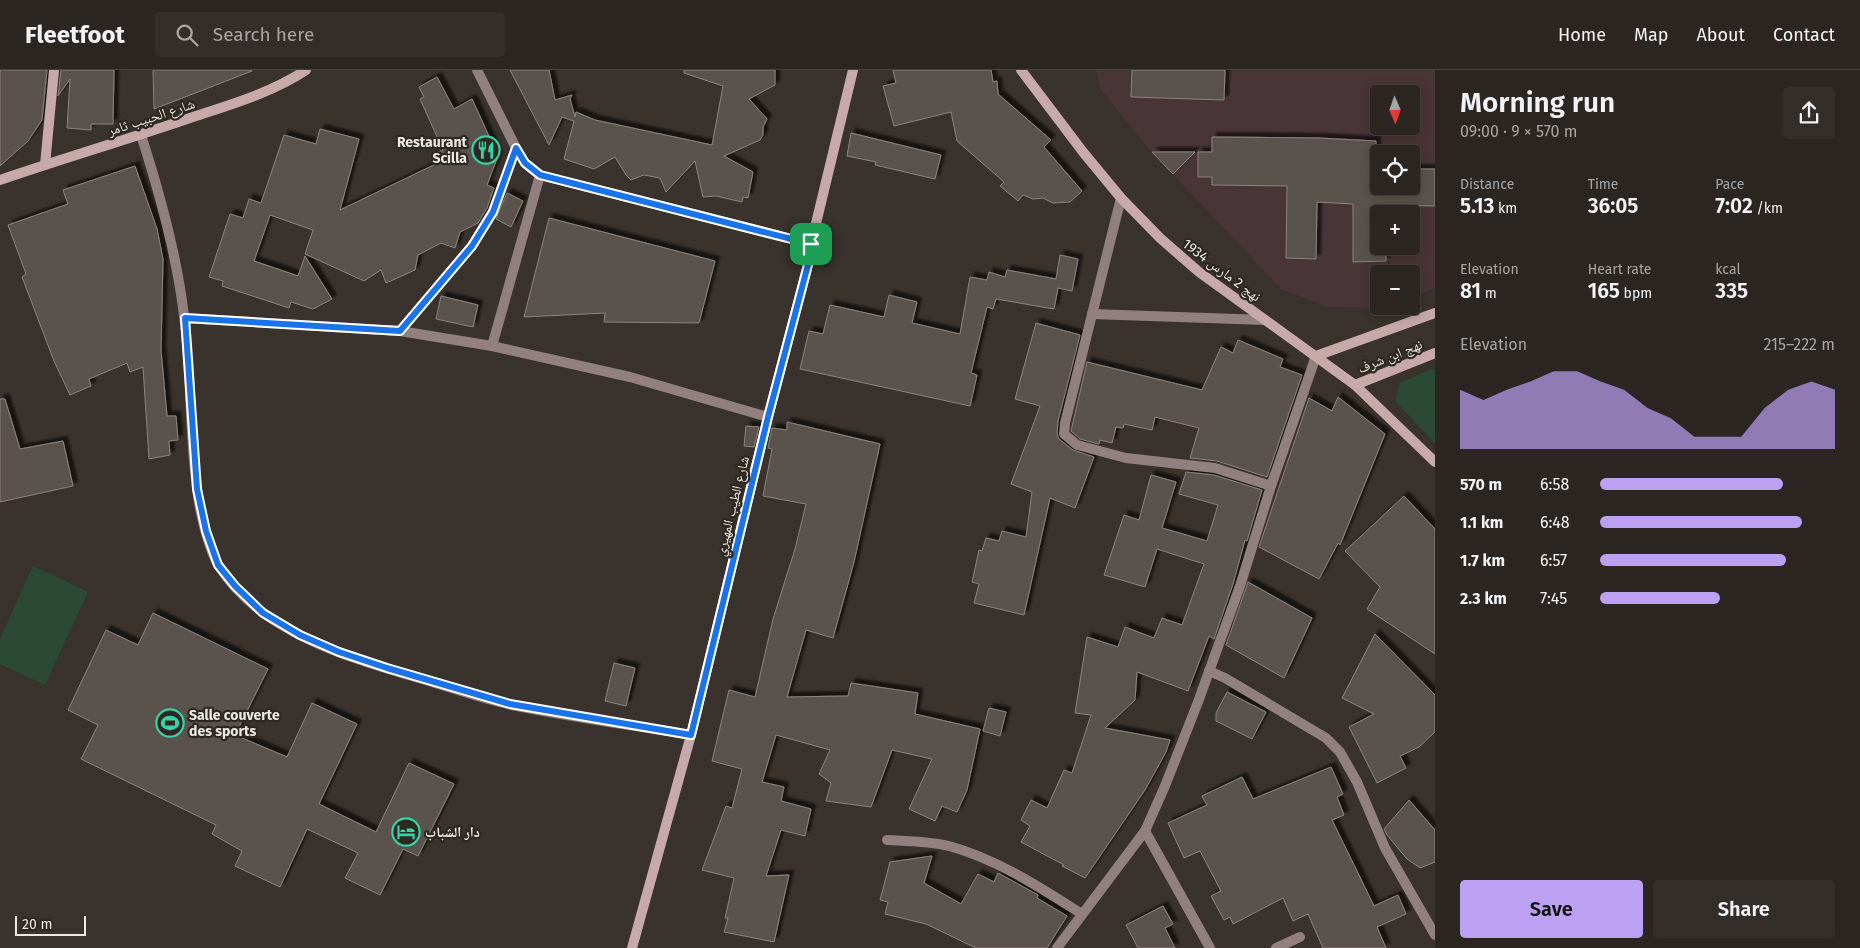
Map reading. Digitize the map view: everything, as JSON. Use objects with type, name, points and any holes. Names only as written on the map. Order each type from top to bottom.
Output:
[{"type":"street","points":[[45,165],[54,70]]},
{"type":"street","name":"شارع الحبيب ثامر","points":[[0,180],[257,96],[287,82],[306,70]]},
{"type":"street","points":[[477,70],[516,148],[525,163],[540,175],[811,244]]},
{"type":"street","name":"شارع الطيب المهيري","points":[[632,948],[691,735],[768,417],[809,261],[811,244],[854,70]]},
{"type":"street","name":"نهج 2 مارس 1934","points":[[1022,70],[1083,152],[1121,198],[1160,238],[1199,272],[1355,385],[1435,462]]},
{"type":"street","points":[[141,135],[170,237],[185,318],[197,489],[206,531],[218,565],[235,586],[263,613],[300,635],[339,652],[387,668],[510,704],[691,735]]},
{"type":"street","points":[[400,331],[472,246],[493,212],[516,148]]},
{"type":"street","points":[[492,346],[540,175]]},
{"type":"street","points":[[1121,198],[1064,423],[1064,434],[1078,445],[1126,458],[1215,468],[1271,486]]},
{"type":"street","name":"نهج ابن شرف","points":[[1316,356],[1435,313]]},
{"type":"street","points":[[1092,314],[1265,320]]},
{"type":"street","points":[[185,318],[400,331],[492,346],[630,377],[768,417]]},
{"type":"street","name":"نهج ابن شرف","points":[[1355,385],[1435,353]]},
{"type":"street","points":[[1057,948],[1145,831],[1165,786],[1240,586],[1271,486],[1316,356]]},
{"type":"street","points":[[1209,670],[1318,733],[1340,752],[1357,782],[1386,848],[1435,935]]},
{"type":"street","points":[[1145,831],[1210,948]]},
{"type":"street","points":[[887,840],[934,844],[971,854],[1053,895],[1082,914]]},
{"type":"street","points":[[1276,948],[1300,937]]},
{"type":"shaded area","points":[[1096,70],[1435,70],[1435,288],[1420,294],[1420,265],[1370,265],[1370,308],[1327,307],[1281,289],[1149,149],[1100,89]]},
{"type":"green space","points":[[1435,368],[1435,443],[1396,402],[1399,383]]},
{"type":"green space","points":[[33,566],[88,592],[45,685],[0,664],[0,639]]},
{"type":"building","points":[[0,70],[47,70],[42,120],[28,141],[0,166]]},
{"type":"building","points":[[61,70],[114,70],[113,124],[91,124],[91,130],[67,128],[70,79],[58,96]]},
{"type":"building","points":[[153,70],[252,70],[252,71],[154,109]]},
{"type":"building","points":[[510,70],[549,70],[555,100],[572,95],[570,99],[575,117],[576,112],[595,120],[712,145],[723,86],[684,73],[684,70],[775,70],[775,85],[749,99],[767,119],[763,127],[763,135],[760,140],[724,156],[753,172],[748,198],[743,197],[742,202],[716,196],[703,197],[695,161],[666,192],[660,178],[644,175],[631,180],[615,157],[594,169],[564,159],[574,121],[562,117],[549,145]]},
{"type":"building","points":[[893,70],[991,70],[993,82],[997,81],[998,94],[1051,140],[1044,147],[1082,191],[1070,202],[1053,203],[1043,198],[1033,199],[1023,195],[1018,201],[1000,186],[1004,182],[957,141],[951,112],[894,126],[883,86],[896,83]]},
{"type":"building","points":[[1132,70],[1225,70],[1224,100],[1131,97]]},
{"type":"building","points":[[437,77],[454,109],[472,99],[498,156],[487,185],[494,188],[487,208],[478,223],[460,232],[455,248],[441,243],[418,255],[415,270],[386,283],[381,270],[364,281],[305,254],[313,230],[270,215],[254,261],[298,276],[305,256],[332,299],[313,309],[291,302],[289,308],[222,286],[223,281],[209,277],[230,214],[243,218],[249,199],[261,203],[284,135],[316,144],[320,129],[359,139],[340,210],[440,162],[436,153],[443,150],[420,99],[424,97],[419,87]]},
{"type":"building","points":[[851,133],[941,155],[935,179],[875,165],[876,162],[847,156]]},
{"type":"building","points":[[1212,137],[1319,138],[1376,141],[1376,145],[1370,145],[1370,195],[1420,195],[1420,169],[1435,169],[1435,206],[1370,205],[1370,255],[1386,255],[1386,261],[1353,262],[1353,204],[1317,202],[1316,259],[1286,258],[1287,186],[1212,185],[1212,177],[1198,177],[1198,152],[1212,152]]},
{"type":"building","points":[[1152,152],[1195,152],[1173,174]]},
{"type":"building","points":[[135,166],[157,229],[163,259],[161,350],[167,416],[176,416],[178,440],[169,441],[170,455],[149,459],[143,367],[130,372],[127,363],[89,379],[91,386],[70,395],[54,361],[22,277],[26,274],[8,225],[68,204],[63,190]]},
{"type":"building","points":[[507,193],[523,201],[511,227],[496,219]]},
{"type":"building","points":[[549,218],[715,261],[699,323],[604,322],[605,313],[524,317]]},
{"type":"building","points":[[1060,255],[1078,259],[1072,291],[1058,288],[1054,309],[996,299],[993,309],[987,307],[971,373],[977,375],[970,406],[800,369],[809,331],[823,334],[830,305],[884,317],[889,295],[917,302],[912,323],[960,334],[970,277],[987,280],[989,272],[1005,277],[1007,270],[1056,279]]},
{"type":"building","points":[[441,296],[478,305],[473,327],[436,319]]},
{"type":"building","points":[[1036,323],[1080,335],[1058,421],[1057,434],[1059,439],[1073,450],[1094,457],[1075,508],[1050,498],[1024,615],[974,603],[979,584],[972,582],[979,550],[982,551],[986,538],[999,541],[1002,531],[1026,537],[1032,492],[1011,484],[1040,406],[1015,399]]},
{"type":"building","points":[[1238,340],[1283,359],[1280,367],[1302,375],[1267,477],[1217,461],[1190,458],[1199,428],[1155,417],[1152,430],[1124,424],[1123,428],[1116,427],[1112,443],[1100,440],[1099,444],[1080,439],[1071,431],[1087,362],[1202,390],[1221,347],[1233,353]]},
{"type":"building","points":[[1338,397],[1385,434],[1340,545],[1338,543],[1319,579],[1259,547],[1309,398],[1332,411]]},
{"type":"building","points":[[0,399],[5,399],[20,449],[63,441],[73,486],[0,502]]},
{"type":"building","points":[[787,422],[880,444],[854,562],[833,638],[806,630],[787,697],[848,696],[851,683],[918,693],[915,714],[980,729],[967,790],[957,812],[942,806],[935,821],[909,809],[932,759],[892,750],[871,807],[826,801],[831,783],[819,774],[830,750],[776,735],[762,782],[784,787],[781,801],[811,809],[805,836],[781,830],[766,876],[789,875],[774,942],[724,932],[728,918],[725,918],[734,878],[702,870],[726,806],[732,808],[742,769],[712,761],[729,690],[755,697],[773,619],[795,549],[806,504],[763,496],[772,449],[768,448],[772,428],[787,430]]},
{"type":"building","points":[[746,426],[759,427],[754,447],[744,446]]},
{"type":"building","points":[[1186,472],[1214,475],[1262,490],[1214,639],[1209,636],[1188,691],[1137,672],[1135,700],[1105,728],[1170,740],[1166,752],[1145,790],[1085,878],[1021,842],[1030,826],[1021,820],[1031,800],[1047,808],[1064,770],[1072,773],[1091,715],[1075,713],[1087,637],[1118,647],[1125,627],[1154,638],[1162,618],[1182,625],[1204,564],[1157,549],[1145,587],[1104,575],[1124,515],[1139,520],[1151,475],[1176,482],[1162,528],[1207,541],[1218,505],[1179,494]]},
{"type":"building","points":[[1404,496],[1435,529],[1435,654],[1367,609],[1380,587],[1345,551]]},
{"type":"building","points":[[1248,582],[1312,618],[1284,678],[1226,645]]},
{"type":"building","points":[[153,613],[268,669],[235,735],[287,757],[312,703],[357,724],[319,804],[376,832],[409,763],[454,784],[418,856],[403,849],[380,895],[345,878],[358,853],[307,829],[280,887],[235,866],[242,851],[212,834],[216,825],[81,759],[98,725],[68,710],[106,630],[138,645]]},
{"type":"building","points":[[1375,634],[1435,695],[1435,732],[1419,747],[1400,756],[1406,768],[1377,783],[1349,727],[1374,714],[1342,698]]},
{"type":"building","points":[[614,663],[635,668],[626,706],[605,701]]},
{"type":"building","points":[[1227,692],[1266,712],[1252,739],[1216,721],[1216,713]]},
{"type":"building","points":[[989,708],[1006,712],[1000,736],[983,731]]},
{"type":"building","points":[[1331,767],[1343,794],[1337,797],[1344,815],[1332,820],[1374,906],[1398,895],[1406,914],[1377,927],[1386,948],[1323,948],[1308,914],[1293,921],[1283,898],[1233,924],[1230,917],[1224,920],[1211,896],[1221,891],[1200,851],[1184,858],[1168,823],[1207,805],[1202,796],[1242,777],[1253,799]]},
{"type":"building","points":[[1409,800],[1435,830],[1435,862],[1420,868],[1407,859],[1384,829]]},
{"type":"building","points":[[932,856],[924,883],[961,904],[978,874],[994,882],[998,873],[1038,895],[1037,898],[1067,916],[1047,948],[976,948],[926,924],[885,914],[888,902],[880,900],[890,862]]},
{"type":"building","points":[[1163,906],[1173,924],[1165,928],[1175,948],[1138,948],[1126,925]]},
{"type":"place","name":"Restaurant Scilla","points":[[486,150]]},
{"type":"place","name":"Salle couverte des sports","points":[[170,723]]},
{"type":"place","name":"دار الشباب","points":[[406,832]]},
{"type":"route","points":[[516,148],[525,163],[540,175],[811,244],[809,261],[768,417],[691,735],[510,704],[339,652],[300,635],[263,613],[235,586],[218,565],[206,531],[197,489],[185,318],[400,331],[472,246],[493,212],[516,148]]}]
